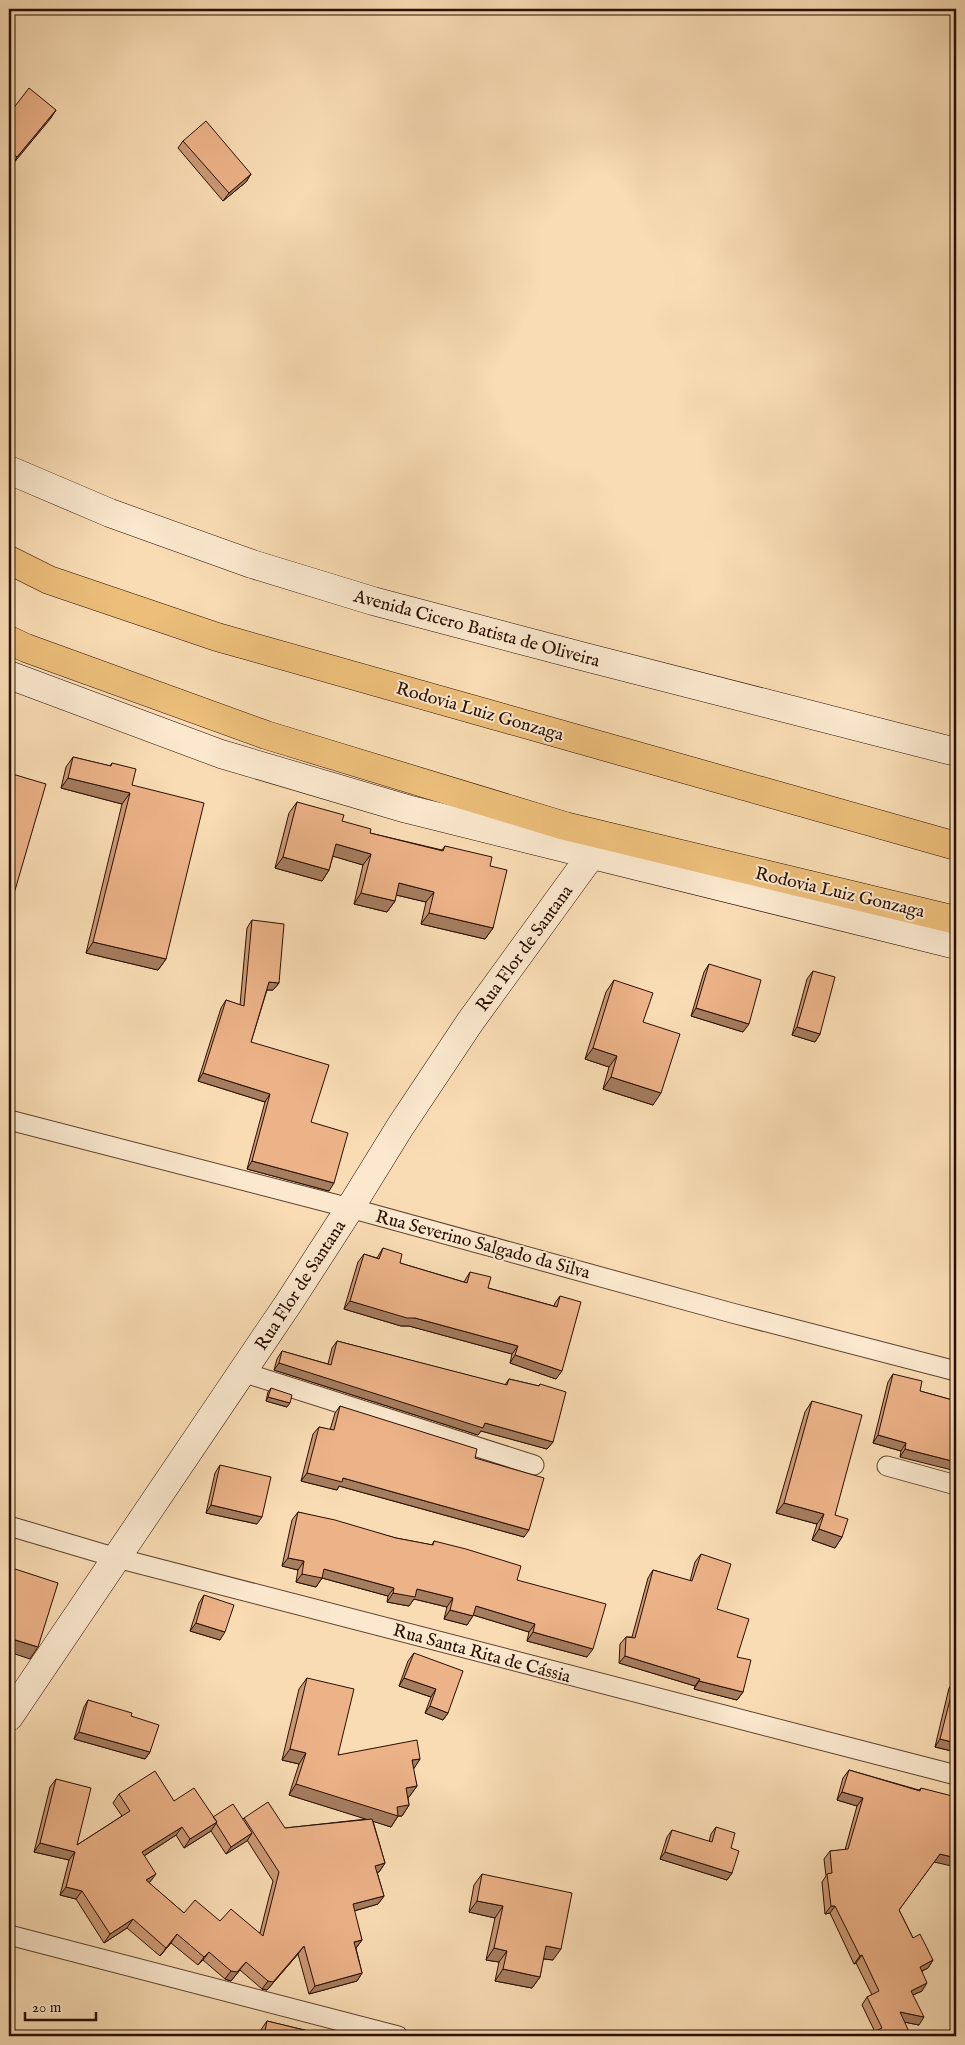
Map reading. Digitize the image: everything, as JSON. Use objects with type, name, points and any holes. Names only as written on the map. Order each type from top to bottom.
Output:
[{"type":"highway","name":"Rodovia Luiz Gonzaga","points":[[9,560],[49,580],[217,637],[956,846]]},
{"type":"highway","name":"Rodovia Luiz Gonzaga","points":[[9,640],[26,648],[266,736],[565,826],[956,920]]},
{"type":"main road","name":"Avenida Cicero Batista de Oliveira","points":[[9,470],[110,513],[252,564],[373,601],[956,752]]},
{"type":"main road","points":[[9,674],[221,754],[407,809],[956,945]]},
{"type":"main road","name":"Rua Flor de Santana","points":[[9,1717],[242,1372],[465,1030],[592,854]]},
{"type":"street","name":"Rua Severino Salgado da Silva","points":[[9,1120],[350,1208],[732,1313],[956,1371]]},
{"type":"street","points":[[242,1372],[534,1465]]},
{"type":"street","points":[[887,1466],[956,1485]]},
{"type":"street","name":"Rua Santa Rita de Cássia","points":[[9,1526],[117,1558],[956,1775]]},
{"type":"street","points":[[9,1935],[398,2036]]},
{"type":"building","points":[[29,88],[56,110],[17,157],[9,150],[9,114]]},
{"type":"building","points":[[206,121],[251,174],[229,193],[183,141]]},
{"type":"building","points":[[73,757],[111,766],[112,763],[136,769],[132,785],[204,803],[166,959],[93,942],[130,793],[68,778]]},
{"type":"building","points":[[9,773],[46,784],[13,897],[9,895]]},
{"type":"building","points":[[297,802],[344,815],[342,821],[371,829],[370,833],[443,851],[445,846],[492,857],[490,866],[507,870],[493,928],[429,913],[434,892],[399,883],[395,901],[361,893],[371,854],[336,844],[329,870],[283,857]]},
{"type":"building","points":[[252,920],[284,924],[279,983],[269,982],[251,1042],[329,1065],[311,1122],[348,1133],[334,1183],[252,1161],[270,1094],[203,1073],[226,1000],[244,1006]]},
{"type":"building","points":[[709,964],[761,980],[749,1024],[696,1008]]},
{"type":"building","points":[[813,971],[835,977],[820,1034],[797,1027]]},
{"type":"building","points":[[614,980],[653,993],[643,1022],[680,1034],[661,1093],[611,1077],[617,1056],[593,1048]]},
{"type":"building","points":[[383,1248],[402,1254],[400,1263],[467,1283],[470,1272],[491,1277],[488,1288],[557,1307],[560,1296],[581,1302],[562,1371],[515,1355],[518,1346],[415,1318],[407,1318],[350,1301],[364,1254],[379,1259]]},
{"type":"building","points":[[337,1341],[507,1385],[509,1379],[539,1386],[540,1384],[566,1392],[553,1442],[485,1423],[483,1428],[279,1363],[282,1351],[331,1365]]},
{"type":"building","points":[[893,1374],[922,1381],[920,1391],[956,1401],[956,1462],[905,1449],[906,1443],[878,1435]]},
{"type":"building","points":[[271,1388],[292,1395],[290,1403],[268,1397]]},
{"type":"building","points":[[812,1401],[862,1415],[835,1515],[848,1519],[842,1537],[819,1529],[824,1514],[784,1503]]},
{"type":"building","points":[[340,1406],[477,1449],[475,1458],[544,1478],[529,1530],[343,1478],[342,1482],[307,1473],[319,1427],[334,1430]]},
{"type":"building","points":[[220,1465],[271,1477],[262,1517],[211,1505]]},
{"type":"building","points":[[298,1512],[335,1520],[396,1538],[433,1545],[434,1541],[466,1549],[521,1566],[517,1580],[606,1604],[593,1649],[533,1632],[535,1624],[476,1606],[473,1616],[450,1610],[453,1598],[417,1589],[415,1597],[393,1593],[394,1588],[324,1569],[322,1578],[302,1574],[304,1561],[288,1558]]},
{"type":"building","points":[[701,1554],[731,1564],[717,1609],[749,1619],[737,1657],[751,1660],[743,1692],[699,1681],[700,1679],[625,1656],[626,1637],[635,1638],[653,1570],[692,1581]]},
{"type":"building","points":[[12,1568],[58,1583],[38,1647],[9,1638],[9,1579]]},
{"type":"building","points":[[204,1595],[234,1605],[225,1632],[196,1623]]},
{"type":"building","points":[[414,1653],[463,1671],[448,1713],[430,1706],[436,1689],[404,1678]]},
{"type":"building","points":[[307,1678],[354,1689],[338,1755],[417,1740],[420,1759],[412,1760],[417,1786],[406,1788],[409,1805],[397,1807],[398,1816],[296,1784],[306,1753],[290,1749]]},
{"type":"building","points":[[956,1680],[956,1743],[940,1739]]},
{"type":"building","points":[[88,1700],[132,1713],[131,1716],[159,1725],[150,1752],[79,1732]]},
{"type":"building","points":[[849,1770],[920,1791],[921,1788],[956,1797],[956,1858],[940,1854],[899,1910],[913,1938],[920,1934],[933,1960],[920,1967],[927,1983],[911,1991],[924,2017],[900,2012],[911,2036],[866,2036],[882,2028],[867,1997],[879,1991],[835,1906],[831,1906],[827,1874],[832,1873],[830,1851],[848,1849],[863,1798],[842,1792]]},
{"type":"building","points":[[155,1771],[174,1801],[194,1788],[217,1822],[190,1839],[182,1827],[142,1852],[156,1874],[146,1880],[184,1913],[195,1900],[220,1921],[231,1909],[263,1936],[279,1872],[244,1818],[268,1802],[285,1828],[372,1819],[385,1863],[375,1866],[384,1896],[353,1904],[362,1940],[354,1942],[362,1973],[315,1986],[304,1946],[273,1982],[268,1981],[246,1962],[237,1972],[231,1971],[209,1952],[204,1957],[177,1934],[166,1948],[133,1919],[110,1934],[82,1891],[66,1887],[75,1852],[40,1843],[56,1779],[91,1788],[77,1845],[130,1811],[119,1794]]},
{"type":"building","points":[[233,1804],[252,1833],[231,1847],[213,1817]]},
{"type":"building","points":[[716,1827],[735,1833],[731,1848],[739,1851],[732,1873],[665,1852],[672,1830],[712,1842]]},
{"type":"building","points":[[482,1874],[572,1893],[561,1949],[546,1946],[540,1977],[503,1969],[507,1951],[494,1948],[503,1906],[477,1901]]},
{"type":"building","points":[[267,2021],[329,2036],[264,2036]]}]
